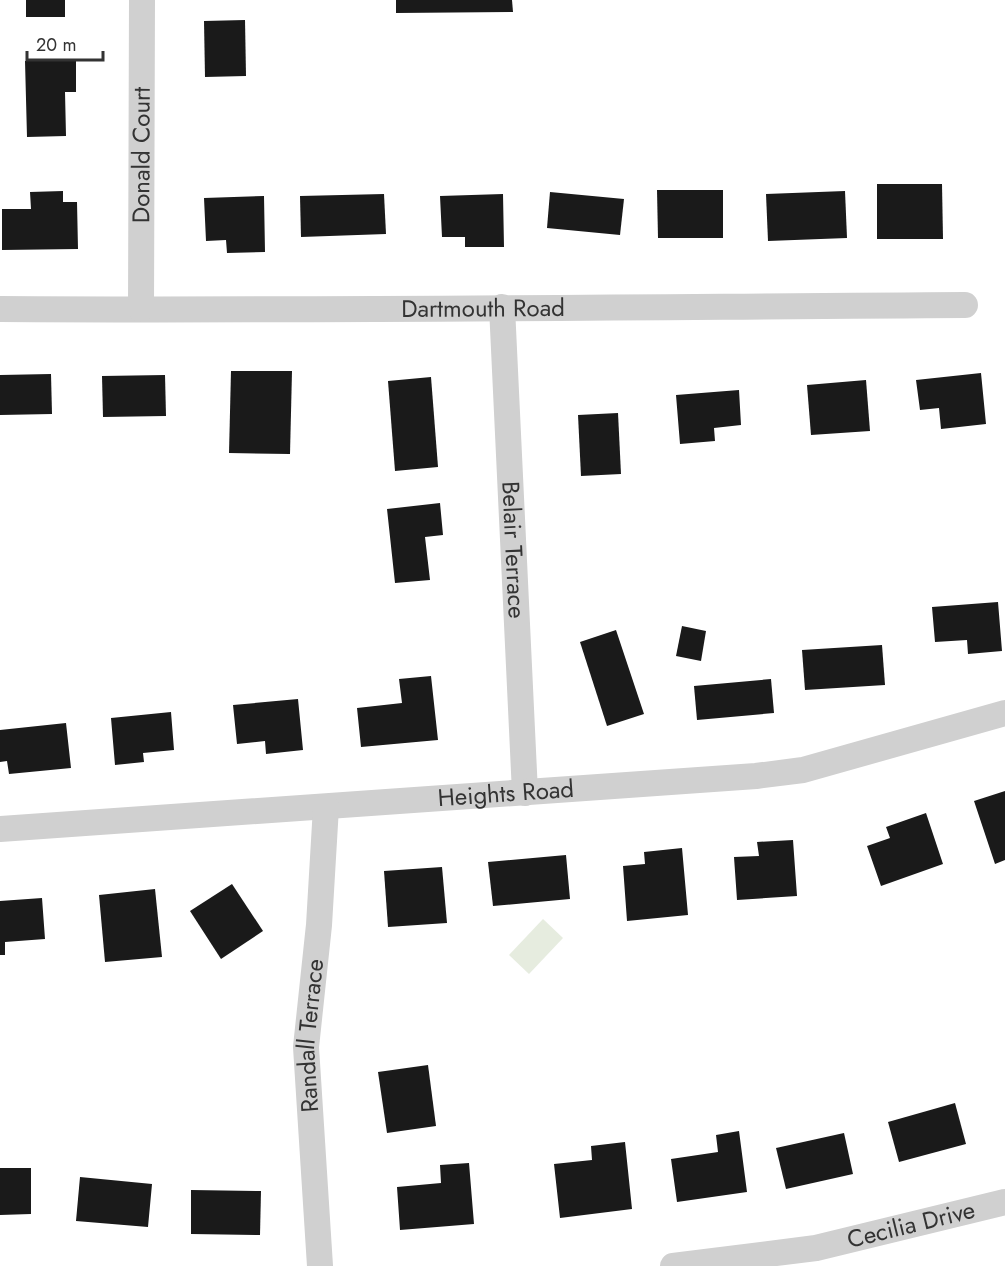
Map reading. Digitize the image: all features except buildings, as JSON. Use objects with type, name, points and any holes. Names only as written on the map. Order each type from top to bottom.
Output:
[{"type":"street","name":"Donald Court","points":[[141,309],[142,0]]},
{"type":"street","name":"Dartmouth Road","points":[[0,309],[965,305]]},
{"type":"street","name":"Belair Terrace","points":[[502,307],[525,793]]},
{"type":"street","name":"Heights Road","points":[[0,828],[525,793],[803,770],[1005,712]]},
{"type":"street","name":"Randall Terrace","points":[[320,1266],[306,1047],[319,925],[326,807]]},
{"type":"street","name":"Cecilia Drive","points":[[673,1266],[816,1248],[1005,1202]]},
{"type":"shaded area","points":[[543,919],[563,938],[529,974],[509,955]]}]
